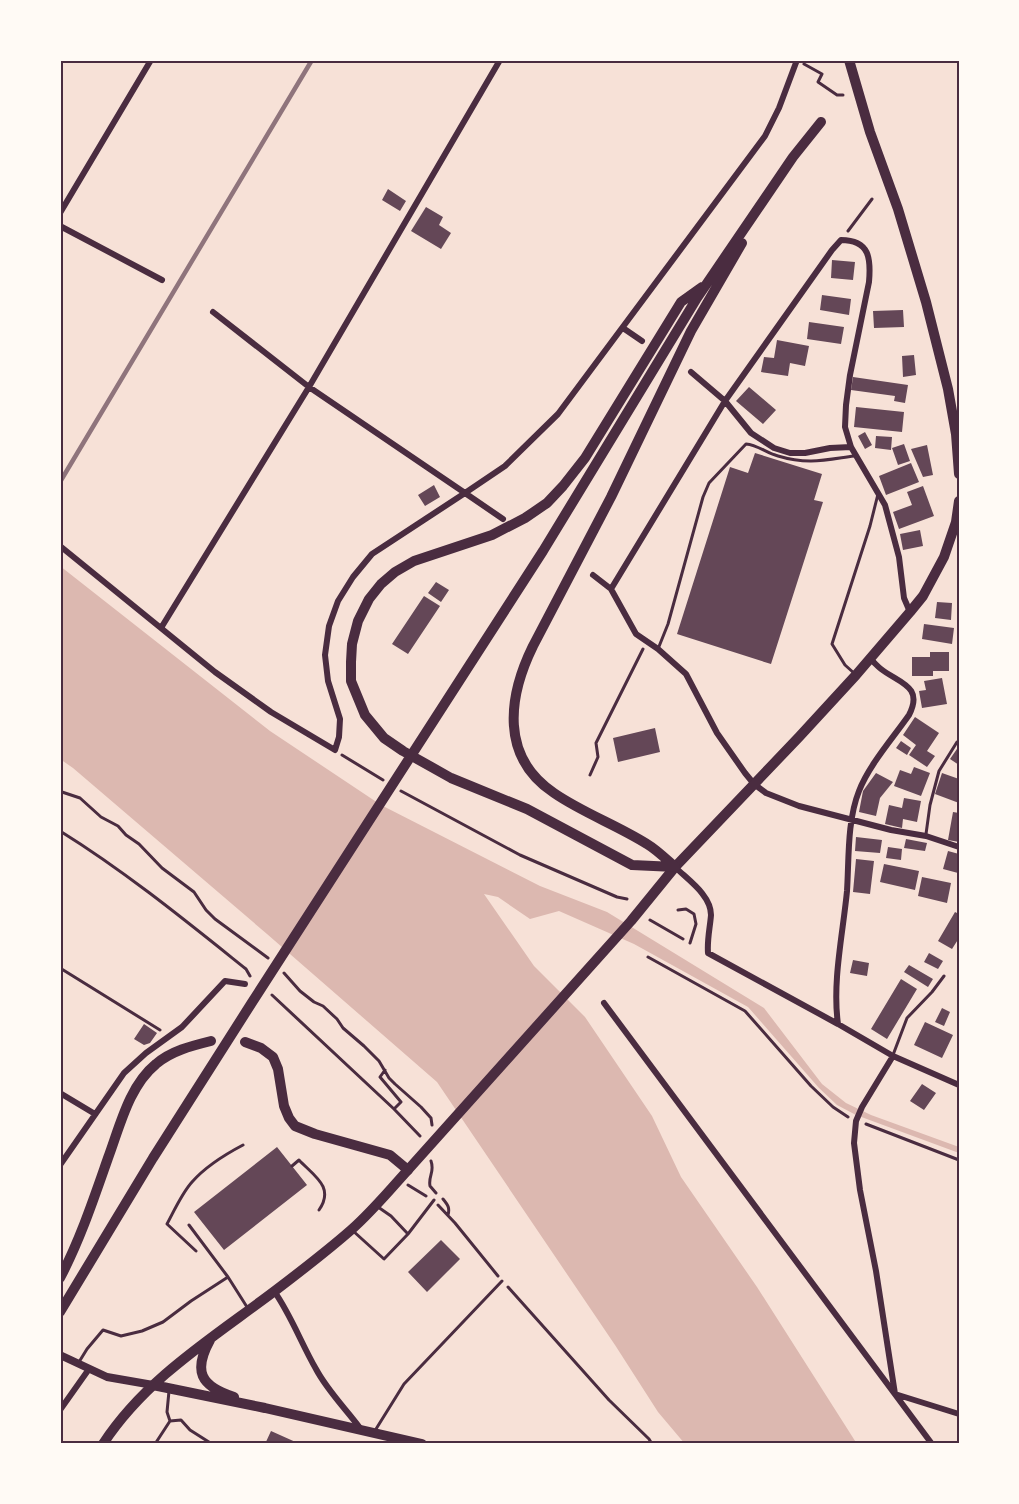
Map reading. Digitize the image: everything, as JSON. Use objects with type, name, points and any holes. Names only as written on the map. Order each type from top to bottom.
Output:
[{"type":"highway","points":[[849,60],[870,132],[898,209],[926,302],[948,389],[956,434],[959,474]]},
{"type":"highway","points":[[60,1312],[153,1158],[543,551],[707,284],[793,157],[822,122]]},
{"type":"highway","points":[[675,867],[647,844],[554,794],[541,783],[529,770],[516,741],[513,722],[514,702],[528,655],[611,497],[691,331],[793,157]]},
{"type":"highway","points":[[675,867],[632,866],[527,809],[452,778],[403,751],[384,738],[365,715],[351,681],[351,662],[352,644],[358,621],[369,599],[395,572],[414,561],[492,535],[525,518],[547,503],[585,458],[681,302],[707,284]]},
{"type":"highway","points":[[103,1444],[125,1413],[153,1385],[195,1349],[274,1291],[351,1229],[399,1181],[631,921],[675,867],[856,675],[910,612],[923,596],[944,557],[956,522],[959,501]]},
{"type":"highway","points":[[60,1278],[86,1220],[132,1095],[144,1075],[167,1056],[186,1047],[210,1041]]},
{"type":"highway","points":[[245,1042],[261,1048],[273,1057],[278,1069],[284,1106],[295,1126],[315,1134],[390,1155],[408,1170]]},
{"type":"highway","points":[[212,1337],[204,1351],[200,1366],[208,1383],[224,1394],[265,1408]]},
{"type":"highway","points":[[153,1385],[422,1444]]},
{"type":"main road","points":[[60,1355],[106,1377],[153,1385]]},
{"type":"street","points":[[60,213],[151,60]]},
{"type":"street","points":[[161,628],[309,387],[500,60]]},
{"type":"street","points":[[60,546],[215,672],[262,705],[335,750],[339,737],[340,719],[328,681],[325,655],[329,626],[338,601],[353,577],[372,554],[505,466],[558,414],[765,136],[779,108],[797,60]]},
{"type":"street","points":[[60,226],[162,280]]},
{"type":"street","points":[[611,589],[724,400],[832,250],[841,240],[851,240],[864,248],[869,256],[870,267],[846,405],[845,427],[851,447],[885,505],[899,557],[904,598],[910,612]]},
{"type":"street","points":[[213,312],[309,387],[502,519]]},
{"type":"street","points":[[623,328],[642,341]]},
{"type":"street","points":[[691,372],[724,400],[751,433],[774,448],[790,453],[805,453],[851,447]]},
{"type":"street","points":[[593,575],[611,589],[636,634],[658,649],[686,674],[717,733],[745,773],[766,793],[799,806],[926,836],[959,847]]},
{"type":"street","points":[[838,1024],[835,1004],[852,820],[858,793],[867,773],[909,715],[914,698],[908,686],[880,669],[870,659]]},
{"type":"street","points":[[675,867],[708,902],[711,914],[707,939],[708,953],[893,1056],[959,1085]]},
{"type":"street","points":[[60,1165],[124,1073],[146,1053],[182,1027],[225,981],[245,984]]},
{"type":"street","points":[[604,1003],[932,1444]]},
{"type":"street","points":[[893,1056],[862,1107],[856,1121],[854,1143],[895,1395]]},
{"type":"street","points":[[60,1093],[95,1113]]},
{"type":"street","points":[[274,1291],[316,1370],[362,1431]]},
{"type":"street","points":[[60,1410],[89,1369]]},
{"type":"street","points":[[895,1395],[959,1414]]},
{"type":"lane","points":[[658,649],[668,624],[703,496],[709,483],[746,444],[754,445],[773,455],[809,463],[856,456]]},
{"type":"lane","points":[[856,675],[845,665],[832,644],[870,526],[878,492]]},
{"type":"lane","points":[[926,836],[930,805],[939,771],[957,742]]},
{"type":"lane","points":[[678,910],[686,909],[694,914],[696,924],[690,943]]},
{"type":"lane","points":[[893,1056],[908,1018],[932,993],[944,976]]},
{"type":"lane","points":[[351,1229],[384,1259],[408,1234],[434,1200]]},
{"type":"lane","points":[[376,1205],[391,1216],[408,1234]]},
{"type":"lane","points":[[189,1225],[249,1309]]},
{"type":"lane","points":[[78,1363],[103,1330],[121,1336],[142,1331],[163,1322],[228,1277]]},
{"type":"lane","points":[[373,1433],[404,1384],[502,1281]]},
{"type":"lane","points":[[170,1389],[167,1412],[170,1421]]},
{"type":"lane","points":[[170,1421],[182,1420],[190,1430],[212,1444]]},
{"type":"lane","points":[[155,1444],[170,1421]]},
{"type":"path","points":[[797,60],[822,74],[818,82],[837,95],[843,95]]},
{"type":"path","points":[[841,240],[872,199]]},
{"type":"path","points":[[590,775],[598,757],[596,743],[647,642]]},
{"type":"path","points":[[335,750],[384,781]]},
{"type":"path","points":[[394,787],[520,855],[617,897],[627,899]]},
{"type":"path","points":[[60,789],[62,792],[81,798],[101,817],[118,826],[162,868],[194,892],[214,919],[264,954],[270,961]]},
{"type":"path","points":[[60,831],[176,913],[246,969],[253,979]]},
{"type":"path","points":[[650,920],[690,943]]},
{"type":"path","points":[[648,957],[745,1011],[811,1086],[833,1107],[856,1121],[959,1160]]},
{"type":"path","points":[[277,967],[300,991],[323,1006],[337,1019],[343,1028],[379,1061],[394,1084],[421,1107]]},
{"type":"path","points":[[60,968],[170,1036]]},
{"type":"path","points":[[245,984],[265,989],[281,1002],[420,1136]]},
{"type":"path","points":[[385,1070],[380,1077],[401,1102],[394,1109]]},
{"type":"path","points":[[182,1237],[167,1224],[190,1183],[223,1156],[243,1145]]},
{"type":"path","points":[[292,1166],[299,1160],[324,1186],[324,1203],[319,1210]]},
{"type":"path","points":[[399,1181],[434,1200],[502,1281],[609,1400],[652,1444]]},
{"type":"shaded area","points":[[60,566],[270,731],[381,805],[540,886],[607,912],[764,1008],[822,1084],[846,1103],[871,1115],[959,1147],[959,1153],[856,1115],[837,1105],[819,1088],[748,1007],[634,944],[559,911],[530,919],[498,897],[484,894],[534,966],[585,1017],[652,1116],[681,1177],[757,1287],[857,1444],[685,1444],[658,1412],[437,1082],[60,759]]},
{"type":"building","points":[[388,189],[406,201],[400,211],[382,200]]},
{"type":"building","points":[[426,207],[443,217],[439,225],[451,233],[441,249],[411,231]]},
{"type":"building","points":[[832,260],[855,262],[853,280],[831,278]]},
{"type":"building","points":[[822,295],[851,299],[849,315],[820,310]]},
{"type":"building","points":[[903,310],[904,327],[874,328],[873,311]]},
{"type":"building","points":[[809,322],[844,327],[841,344],[807,339]]},
{"type":"building","points":[[777,340],[809,346],[805,366],[790,363],[788,376],[761,372],[764,357],[774,358]]},
{"type":"building","points":[[914,355],[916,375],[903,377],[902,356]]},
{"type":"building","points":[[853,377],[908,385],[905,403],[894,401],[895,396],[851,390]]},
{"type":"building","points":[[749,387],[776,410],[763,424],[736,401]]},
{"type":"building","points":[[856,407],[904,412],[902,432],[854,427]]},
{"type":"building","points":[[865,432],[872,445],[865,449],[858,436]]},
{"type":"building","points":[[876,436],[892,437],[891,450],[875,448]]},
{"type":"building","points":[[904,444],[910,461],[898,465],[892,448]]},
{"type":"building","points":[[927,445],[933,475],[923,477],[911,449]]},
{"type":"building","points":[[755,453],[822,474],[814,500],[823,502],[771,664],[677,634],[730,467],[748,473]]},
{"type":"building","points":[[911,463],[919,482],[886,495],[879,476]]},
{"type":"building","points":[[434,485],[440,497],[425,506],[418,495]]},
{"type":"building","points":[[923,486],[934,516],[899,529],[893,512],[912,505],[907,492]]},
{"type":"building","points":[[920,530],[923,546],[903,550],[900,534]]},
{"type":"building","points":[[436,582],[449,590],[441,602],[428,593]]},
{"type":"building","points":[[424,596],[440,606],[408,654],[392,644]]},
{"type":"building","points":[[937,602],[952,603],[951,620],[935,618]]},
{"type":"building","points":[[924,624],[954,628],[952,644],[922,639]]},
{"type":"building","points":[[930,652],[949,652],[949,671],[933,671],[933,676],[912,676],[912,657],[930,657]]},
{"type":"building","points":[[942,678],[947,704],[922,708],[919,691],[926,690],[924,681]]},
{"type":"building","points":[[915,717],[939,733],[927,751],[935,756],[927,767],[909,755],[916,745],[903,735]]},
{"type":"building","points":[[655,728],[660,752],[618,762],[613,738]]},
{"type":"building","points":[[901,741],[911,748],[907,755],[896,748]]},
{"type":"building","points":[[959,746],[959,765],[950,759]]},
{"type":"building","points":[[914,767],[930,773],[921,796],[894,786],[900,770],[911,774]]},
{"type":"building","points":[[876,773],[893,782],[880,798],[876,816],[859,812],[863,791]]},
{"type":"building","points":[[942,773],[959,779],[959,803],[935,794]]},
{"type":"building","points":[[904,798],[921,801],[917,822],[903,819],[902,828],[885,824],[889,805],[902,808]]},
{"type":"building","points":[[953,812],[959,813],[959,842],[948,840]]},
{"type":"building","points":[[856,837],[882,840],[880,853],[855,851]]},
{"type":"building","points":[[906,839],[927,843],[925,851],[904,848]]},
{"type":"building","points":[[888,847],[902,849],[901,860],[886,858]]},
{"type":"building","points":[[948,851],[959,854],[958,873],[943,869]]},
{"type":"building","points":[[856,859],[874,861],[870,894],[853,892]]},
{"type":"building","points":[[884,864],[919,871],[915,890],[880,882]]},
{"type":"building","points":[[922,877],[951,883],[947,903],[918,896]]},
{"type":"building","points":[[955,912],[959,914],[959,938],[952,949],[938,941]]},
{"type":"building","points":[[929,953],[943,961],[938,969],[924,962]]},
{"type":"building","points":[[853,960],[869,963],[867,976],[850,973]]},
{"type":"building","points":[[909,965],[933,979],[928,987],[904,972]]},
{"type":"building","points":[[901,979],[917,989],[887,1039],[871,1029]]},
{"type":"building","points":[[942,1008],[950,1012],[944,1026],[935,1022]]},
{"type":"building","points":[[925,1022],[953,1035],[942,1058],[914,1045]]},
{"type":"building","points":[[144,1024],[157,1033],[150,1043],[144,1045],[134,1039]]},
{"type":"building","points":[[922,1084],[936,1093],[924,1110],[910,1101]]},
{"type":"building","points":[[277,1147],[307,1185],[224,1250],[194,1212]]},
{"type":"building","points":[[441,1240],[460,1259],[427,1292],[408,1272]]},
{"type":"building","points":[[271,1431],[300,1444],[265,1444]]},
{"type":"railway","points":[[60,482],[312,60]]}]
